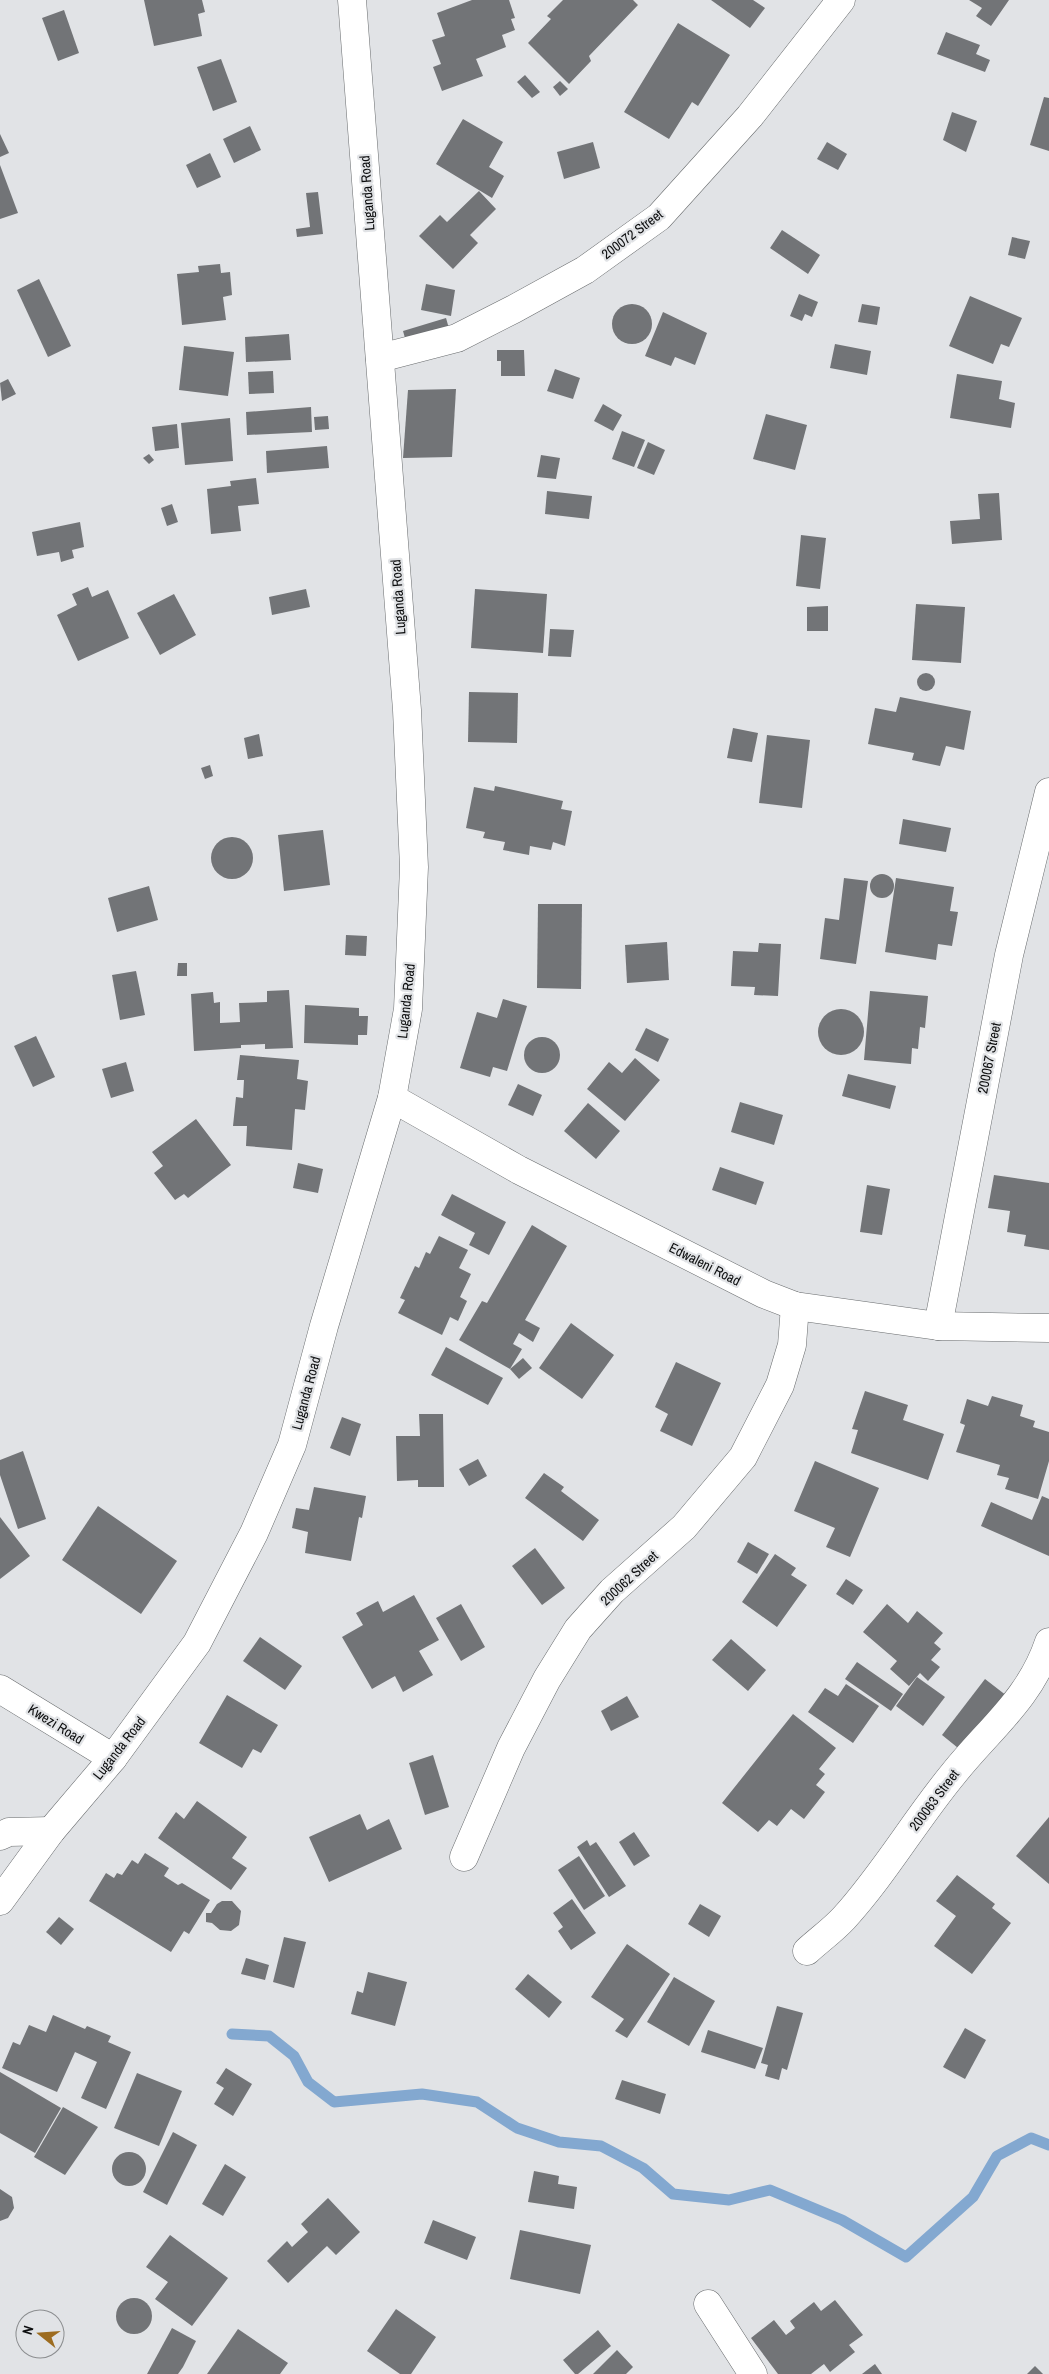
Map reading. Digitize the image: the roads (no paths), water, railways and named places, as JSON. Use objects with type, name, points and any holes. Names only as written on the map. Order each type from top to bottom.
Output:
[{"type":"street","name":"Luganda Road","points":[[0,1901],[51,1831],[113,1758],[197,1644],[254,1533],[292,1444],[324,1326],[392,1098],[408,1009],[414,867],[407,710],[352,0]]},
{"type":"street","name":"200072 Street","points":[[380,358],[457,338],[585,270],[659,217],[750,116],[841,0]]},
{"type":"street","name":"200067 Street","points":[[938,1326],[1009,955],[1049,792]]},
{"type":"street","name":"Edwaleni Road","points":[[392,1098],[519,1170],[764,1294],[795,1306],[938,1326],[1049,1328]]},
{"type":"street","name":"200062 Street","points":[[464,1857],[511,1748],[546,1679],[578,1630],[612,1591],[684,1527],[743,1457],[780,1385],[792,1345],[795,1306]]},
{"type":"street","name":"200063 Street","points":[[807,1951],[843,1919],[874,1882],[954,1772],[1015,1707],[1043,1662],[1049,1642]]},
{"type":"street","name":"Kwezi Road","points":[[0,1689],[113,1758]]},
{"type":"street","points":[[0,1836],[9,1832],[51,1831]]},
{"type":"street","points":[[708,2304],[753,2374]]},
{"type":"waterway","points":[[232,2034],[269,2036],[294,2056],[308,2082],[334,2102],[422,2094],[477,2102],[517,2128],[559,2142],[601,2146],[643,2168],[673,2194],[729,2200],[770,2190],[842,2220],[906,2257],[973,2197],[997,2156],[1031,2138],[1049,2145]]}]
